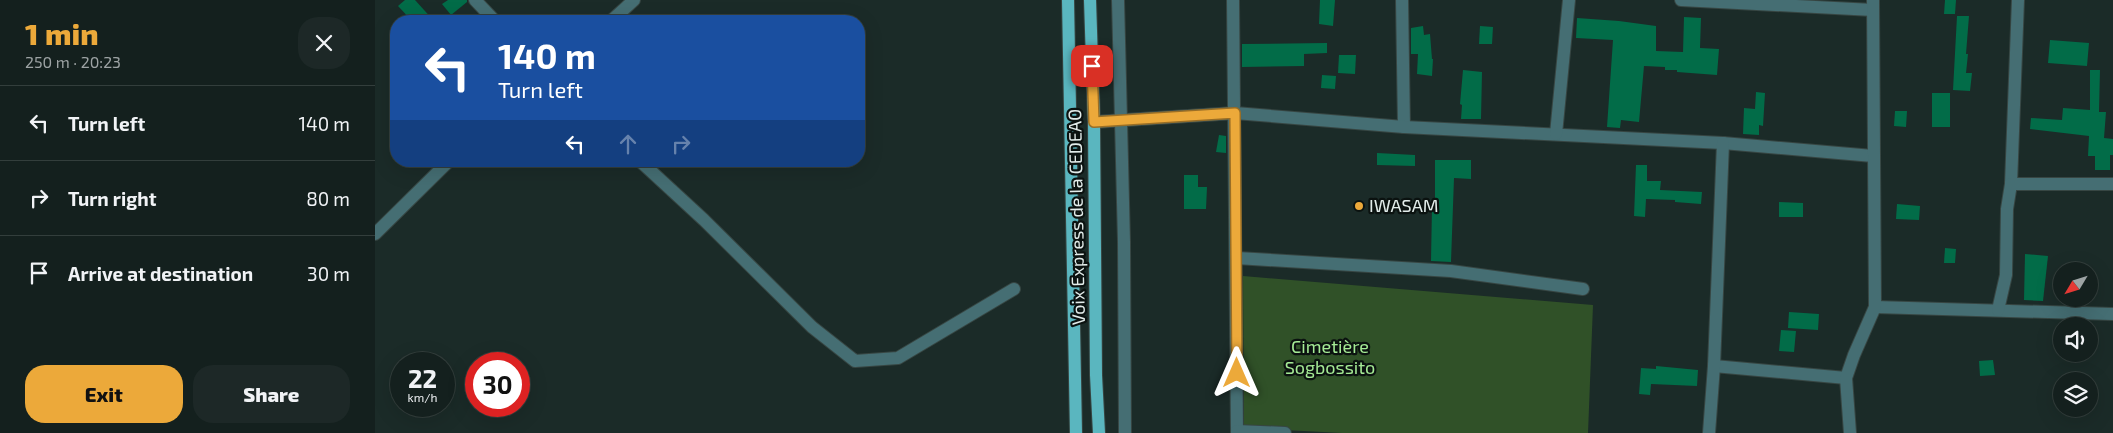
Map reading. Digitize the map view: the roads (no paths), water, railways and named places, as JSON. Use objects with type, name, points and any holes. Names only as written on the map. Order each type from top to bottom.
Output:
[{"type":"main road","points":[[1068,0],[1076,433]]},
{"type":"main road","name":"Voix Express de la CEDEAO","points":[[1090,0],[1094,122],[1096,375],[1099,433]]},
{"type":"main road","points":[[1072,238],[1095,239]]},
{"type":"street","points":[[475,0],[489,15]]},
{"type":"street","points":[[617,15],[633,0]]},
{"type":"street","points":[[1119,0],[1124,242],[1125,433]]},
{"type":"street","points":[[1233,0],[1237,258],[1237,432],[1285,433]]},
{"type":"street","points":[[1402,0],[1404,127]]},
{"type":"street","points":[[1557,134],[1569,0]]},
{"type":"street","points":[[1681,0],[1873,5],[1875,307],[1846,378],[1850,433]]},
{"type":"street","points":[[1999,310],[2006,275],[2007,209],[2011,184],[2018,0]]},
{"type":"street","points":[[1094,122],[1235,113],[1404,127],[1723,143],[1873,156]]},
{"type":"street","points":[[1709,433],[1714,366],[1723,143]]},
{"type":"street","points":[[375,234],[443,167]]},
{"type":"street","points":[[647,167],[704,220],[812,327],[855,361],[898,358],[1015,289]]},
{"type":"street","points":[[2011,184],[2113,184]]},
{"type":"street","points":[[1237,258],[1451,271],[1583,289]]},
{"type":"street","points":[[1875,307],[2113,314]]},
{"type":"street","points":[[1714,366],[1846,378]]},
{"type":"place","name":"IWASAM","points":[[1359,206]]},
{"type":"park label","name":"Cimetière Sogbossito","points":[[1330,357]]}]
